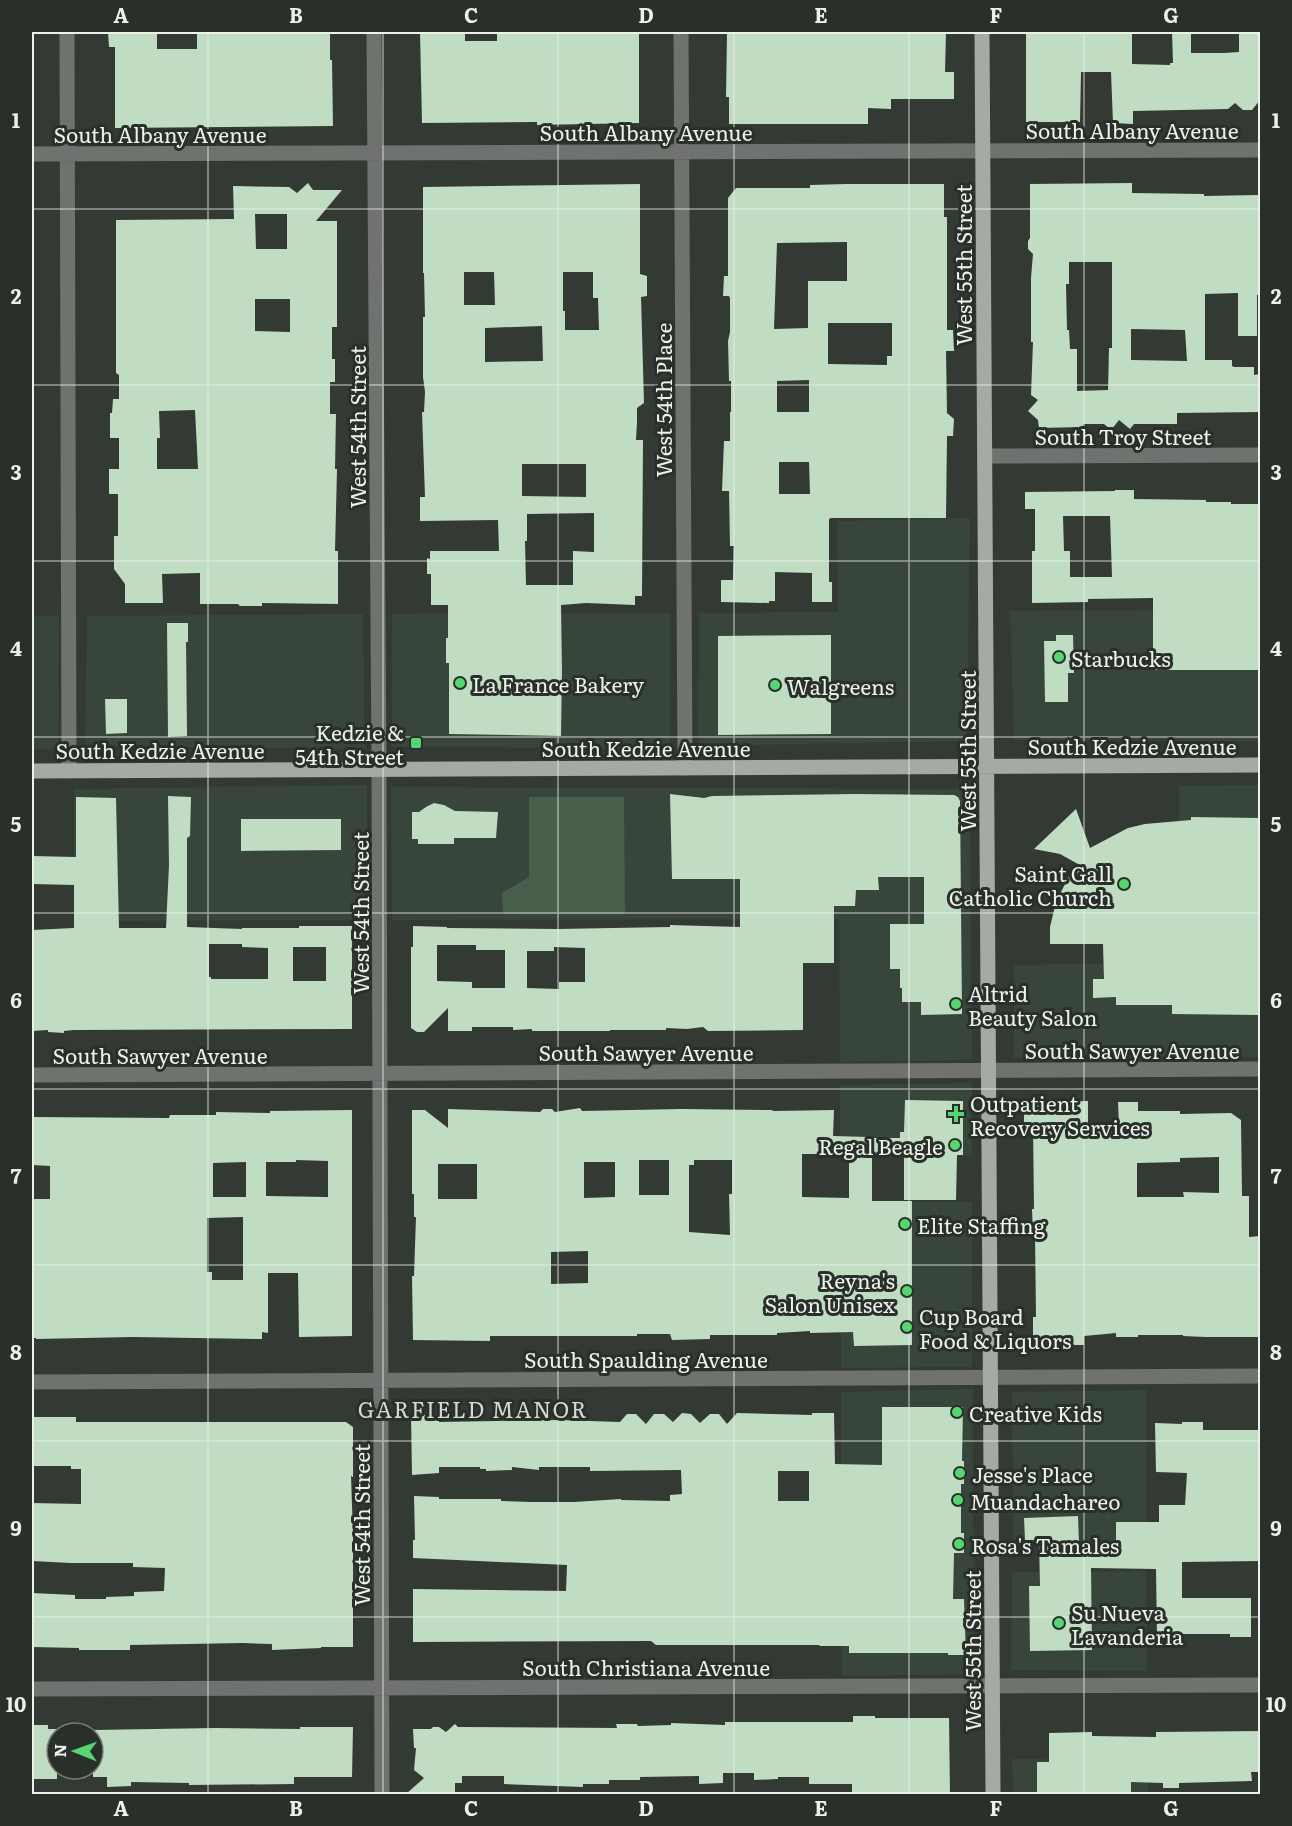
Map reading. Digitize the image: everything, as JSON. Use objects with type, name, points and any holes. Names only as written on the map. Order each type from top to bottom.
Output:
[{"type":"main road","name":"West 55th Street","points":[[982,32],[993,1794]]},
{"type":"main road","name":"South Kedzie Avenue","points":[[32,771],[1260,765]]},
{"type":"street","points":[[67,32],[69,771]]},
{"type":"street","name":"West 54th Street","points":[[374,32],[382,1794]]},
{"type":"street","name":"West 54th Place","points":[[681,32],[685,768]]},
{"type":"street","name":"South Albany Avenue","points":[[32,154],[1260,150]]},
{"type":"street","name":"South Troy Street","points":[[985,456],[1260,455]]},
{"type":"street","name":"South Sawyer Avenue","points":[[32,1075],[1260,1069]]},
{"type":"street","name":"South Spaulding Avenue","points":[[32,1382],[1260,1376]]},
{"type":"street","name":"South Christiana Avenue","points":[[32,1689],[1260,1685]]},
{"type":"shaded area","points":[[970,518],[967,741],[698,746],[699,613],[838,612],[837,521]]},
{"type":"shaded area","points":[[1260,610],[1260,741],[1014,740],[1010,611]]},
{"type":"shaded area","points":[[670,613],[670,748],[392,747],[392,614]]},
{"type":"shaded area","points":[[363,614],[365,749],[85,746],[87,616]]},
{"type":"shaded area","points":[[32,616],[59,616],[58,749],[32,749]]},
{"type":"shaded area","points":[[367,785],[368,920],[74,921],[74,789]]},
{"type":"shaded area","points":[[1260,785],[1260,1057],[1014,1058],[1014,965],[1179,962],[1179,786]]},
{"type":"shaded area","points":[[391,787],[970,789],[972,1060],[840,1062],[839,919],[392,920]]},
{"type":"shaded area","points":[[972,1083],[972,1156],[840,1158],[840,1085]]},
{"type":"shaded area","points":[[840,1202],[972,1202],[972,1367],[841,1368]]},
{"type":"shaded area","points":[[973,1389],[974,1674],[842,1676],[841,1392]]},
{"type":"shaded area","points":[[1146,1390],[1146,1542],[1013,1543],[1012,1392]]},
{"type":"shaded area","points":[[1146,1571],[1147,1671],[1011,1670],[1012,1572]]},
{"type":"shaded area","points":[[1012,1759],[1147,1760],[1148,1794],[1013,1794]]},
{"type":"green space","points":[[529,797],[624,797],[625,914],[503,914],[502,893],[529,877]]},
{"type":"building","points":[[108,32],[157,32],[157,49],[197,49],[197,32],[330,32],[333,126],[115,128],[115,47],[109,47]]},
{"type":"building","points":[[420,32],[465,32],[465,41],[497,41],[497,32],[639,32],[639,123],[537,125],[537,122],[422,123]]},
{"type":"building","points":[[727,32],[946,32],[945,72],[954,72],[954,99],[891,99],[891,109],[868,108],[868,124],[729,124],[729,97],[726,97]]},
{"type":"building","points":[[1026,32],[1132,32],[1132,64],[1170,65],[1173,63],[1172,32],[1191,32],[1191,53],[1224,53],[1239,52],[1239,32],[1259,32],[1260,100],[1252,110],[1243,110],[1235,103],[1228,109],[1133,111],[1133,124],[1113,123],[1111,72],[1081,72],[1080,122],[1026,122]]},
{"type":"building","points":[[308,183],[313,190],[342,190],[316,221],[337,221],[337,327],[332,327],[335,382],[330,382],[330,414],[336,414],[335,551],[338,551],[338,604],[262,603],[262,606],[240,606],[238,604],[200,604],[200,573],[162,574],[163,603],[125,603],[125,584],[114,569],[114,536],[118,536],[118,494],[109,494],[109,469],[119,469],[119,438],[110,438],[110,413],[112,413],[113,399],[119,399],[119,375],[116,373],[116,220],[234,219],[233,186],[289,187],[297,193]],"holes":[[[255,214],[287,214],[287,249],[256,249]],[[255,299],[290,299],[290,332],[255,331]],[[195,410],[198,469],[157,469],[157,438],[160,438],[159,411]]]},
{"type":"building","points":[[1132,183],[1132,193],[1204,194],[1204,196],[1259,195],[1260,295],[1257,295],[1257,336],[1238,336],[1238,293],[1205,294],[1205,360],[1232,360],[1234,367],[1254,367],[1254,375],[1260,374],[1260,412],[1177,413],[1177,424],[1134,424],[1130,429],[1119,420],[1111,430],[1104,424],[1039,428],[1038,420],[1028,411],[1038,400],[1031,395],[1033,254],[1028,249],[1030,184]],"holes":[[[1069,262],[1112,262],[1112,348],[1109,348],[1108,390],[1077,391],[1077,349],[1070,349],[1069,330],[1067,330],[1066,284],[1069,284]],[[1131,329],[1185,330],[1187,361],[1131,360]]]},
{"type":"building","points":[[640,184],[640,274],[647,276],[647,296],[641,297],[644,403],[637,408],[636,440],[643,440],[642,596],[635,596],[635,605],[586,603],[561,605],[561,736],[449,734],[449,663],[446,663],[448,605],[431,605],[431,574],[427,574],[427,558],[430,559],[430,551],[499,551],[498,520],[420,521],[420,497],[425,497],[422,412],[424,412],[425,392],[423,377],[423,317],[425,317],[423,187]],"holes":[[[464,272],[494,272],[495,305],[464,305]],[[563,272],[593,272],[593,298],[598,298],[599,330],[565,330],[565,311],[563,311]],[[542,326],[543,361],[485,362],[485,328]],[[522,464],[586,464],[586,497],[522,496]],[[594,513],[594,552],[573,551],[573,585],[526,585],[525,541],[527,541],[527,514]]]},
{"type":"building","points":[[944,184],[944,217],[947,217],[947,330],[953,330],[954,351],[946,351],[947,413],[954,419],[953,436],[947,436],[946,518],[831,518],[829,519],[829,582],[832,582],[832,602],[812,602],[812,573],[775,572],[775,601],[769,601],[769,603],[721,602],[721,580],[733,580],[734,546],[730,546],[729,491],[722,491],[724,441],[730,441],[731,412],[728,341],[730,298],[723,296],[724,276],[728,276],[728,198],[736,188],[810,188],[810,185]],"holes":[[[847,242],[847,281],[808,281],[808,328],[774,329],[777,243]],[[828,323],[892,323],[892,356],[887,356],[887,365],[828,364]],[[809,380],[809,412],[777,412],[777,381]],[[779,462],[809,462],[810,494],[779,494]]]},
{"type":"building","points":[[1134,490],[1134,499],[1206,500],[1206,502],[1231,502],[1231,504],[1260,504],[1260,554],[1258,554],[1260,670],[1153,670],[1153,598],[1032,603],[1035,509],[1025,509],[1025,492]],"holes":[[[1063,516],[1110,516],[1112,577],[1070,577],[1070,551],[1064,551]]]},
{"type":"building","points":[[167,623],[188,623],[188,642],[186,642],[187,736],[168,737]]},
{"type":"building","name":"Walgreens","points":[[831,635],[831,734],[718,735],[718,636]]},
{"type":"building","name":"Starbucks","points":[[1056,635],[1073,635],[1074,673],[1068,673],[1068,702],[1045,702],[1044,641],[1056,641]]},
{"type":"building","points":[[105,699],[127,699],[127,733],[106,734]]},
{"type":"building","points":[[670,794],[704,798],[856,794],[954,795],[960,801],[962,1014],[921,1015],[921,1002],[902,1002],[900,969],[890,969],[890,924],[924,924],[924,877],[878,877],[879,890],[856,890],[855,906],[834,906],[834,963],[803,963],[803,1030],[708,1031],[703,1027],[666,1028],[666,1030],[532,1031],[532,1029],[513,1030],[513,1027],[472,1027],[472,1031],[448,1031],[448,1008],[424,1032],[417,1032],[411,1028],[413,926],[557,929],[670,927],[670,925],[740,927],[740,879],[672,879]],"holes":[[[437,945],[476,945],[476,950],[505,950],[505,988],[472,988],[472,982],[437,981]],[[554,947],[585,948],[585,982],[559,982],[559,989],[527,988],[527,951],[554,951]]]},
{"type":"building","points":[[168,796],[191,797],[190,836],[187,838],[187,927],[242,929],[352,926],[352,1029],[74,1030],[64,1031],[64,1033],[48,1032],[48,1030],[32,1031],[32,930],[74,928],[74,885],[32,884],[32,856],[76,857],[76,797],[116,798],[119,928],[166,928],[169,865]],"holes":[[[209,944],[242,944],[242,947],[268,948],[268,979],[211,979],[209,977]],[[293,947],[326,947],[326,981],[293,981]]]},
{"type":"building","points":[[434,803],[455,811],[498,812],[496,838],[454,838],[454,844],[418,844],[418,839],[412,839],[412,812],[419,812]]},
{"type":"building","points":[[1076,809],[1090,848],[1128,828],[1145,824],[1191,820],[1191,817],[1260,818],[1260,1015],[1172,1014],[1172,1005],[1116,1005],[1116,997],[1093,998],[1093,979],[1104,979],[1103,944],[1050,944],[1050,927],[1056,902],[1078,864],[1060,854],[1034,849]]},
{"type":"building","points":[[241,819],[341,819],[341,850],[241,851]]},
{"type":"building","points":[[1024,1098],[1033,1102],[1088,1101],[1088,1127],[1119,1127],[1118,1102],[1138,1102],[1138,1111],[1180,1111],[1180,1114],[1231,1113],[1241,1120],[1242,1196],[1249,1196],[1249,1237],[1260,1236],[1260,1337],[1138,1335],[1138,1337],[1116,1337],[1116,1333],[1084,1336],[1084,1345],[1033,1345],[1033,1317],[1036,1317],[1035,1234],[1033,1234],[1032,1209],[1034,1209],[1033,1125],[1024,1125]],"holes":[[[1219,1157],[1219,1193],[1183,1192],[1184,1197],[1137,1197],[1137,1163],[1180,1162],[1180,1158]]]},
{"type":"building","points":[[905,1100],[963,1101],[963,1155],[957,1155],[956,1200],[904,1200],[904,1153],[872,1155],[872,1201],[912,1201],[912,1345],[854,1346],[853,1332],[810,1333],[810,1331],[777,1333],[777,1335],[710,1335],[710,1339],[672,1340],[670,1334],[637,1334],[637,1336],[490,1336],[490,1341],[413,1340],[412,1276],[414,1276],[416,1217],[414,1217],[414,1194],[412,1194],[412,1110],[425,1110],[448,1128],[448,1109],[540,1112],[543,1109],[552,1109],[555,1112],[580,1108],[582,1111],[834,1110],[833,1136],[900,1138],[900,1132],[904,1132]],"holes":[[[802,1154],[849,1154],[849,1198],[802,1197]],[[639,1160],[669,1160],[669,1195],[639,1195]],[[694,1160],[732,1160],[732,1194],[729,1194],[730,1235],[689,1232],[689,1165],[694,1165]],[[584,1162],[615,1162],[615,1197],[584,1198]],[[438,1164],[477,1164],[477,1199],[438,1199]],[[588,1251],[588,1283],[551,1284],[551,1252]]]},
{"type":"building","points":[[352,1110],[352,1336],[299,1337],[298,1273],[268,1273],[268,1333],[262,1332],[262,1339],[32,1338],[32,1199],[50,1199],[50,1166],[32,1165],[32,1117],[169,1118],[170,1115],[216,1115],[216,1112],[270,1113],[270,1111]],"holes":[[[296,1160],[328,1161],[328,1197],[266,1196],[266,1162],[296,1162]],[[246,1162],[246,1197],[213,1197],[213,1163]],[[243,1217],[243,1280],[212,1280],[212,1272],[207,1272],[207,1218]]]},
{"type":"building","points":[[882,1407],[963,1407],[964,1484],[961,1484],[961,1533],[964,1533],[964,1553],[954,1553],[953,1599],[964,1599],[966,1655],[849,1653],[849,1646],[656,1645],[651,1641],[413,1642],[413,1589],[566,1591],[567,1565],[413,1558],[414,1496],[439,1497],[439,1499],[574,1502],[621,1499],[670,1501],[670,1495],[682,1494],[681,1470],[590,1471],[590,1467],[539,1467],[539,1470],[512,1467],[512,1470],[486,1471],[480,1467],[439,1467],[439,1473],[412,1475],[411,1415],[439,1415],[439,1422],[560,1420],[620,1422],[627,1414],[636,1414],[646,1424],[654,1414],[664,1414],[673,1422],[682,1413],[691,1414],[700,1423],[710,1414],[719,1414],[727,1424],[737,1413],[812,1415],[812,1413],[834,1413],[835,1464],[882,1465]],"holes":[[[778,1471],[809,1471],[809,1501],[778,1501]]]},
{"type":"building","points":[[32,1417],[76,1417],[76,1422],[346,1422],[353,1427],[353,1477],[351,1476],[353,1647],[272,1650],[272,1644],[243,1643],[130,1645],[130,1650],[32,1647],[32,1593],[75,1595],[75,1599],[106,1599],[106,1597],[134,1596],[134,1592],[164,1591],[165,1568],[133,1567],[133,1563],[32,1561],[32,1503],[81,1504],[81,1469],[71,1469],[71,1466],[32,1466]]},
{"type":"building","points":[[1182,1422],[1203,1422],[1203,1430],[1260,1430],[1260,1561],[1182,1562],[1182,1598],[1251,1598],[1251,1637],[1230,1637],[1230,1634],[1182,1634],[1182,1637],[1157,1637],[1156,1569],[1091,1568],[1092,1650],[1030,1651],[1029,1586],[1040,1586],[1039,1540],[1025,1540],[1024,1518],[1078,1516],[1079,1543],[1116,1543],[1116,1522],[1159,1522],[1159,1505],[1185,1505],[1187,1473],[1156,1472],[1155,1423],[1182,1424]]},
{"type":"building","points":[[853,1716],[949,1718],[950,1794],[852,1794],[852,1784],[809,1784],[809,1777],[754,1780],[754,1773],[723,1773],[723,1783],[699,1784],[699,1776],[640,1777],[640,1780],[609,1780],[609,1784],[583,1784],[583,1787],[504,1784],[504,1776],[462,1776],[462,1783],[455,1783],[455,1794],[406,1794],[424,1778],[414,1770],[416,1748],[414,1748],[413,1729],[439,1727],[446,1732],[455,1724],[458,1727],[617,1728],[616,1724],[637,1724],[638,1726],[671,1725],[671,1723],[725,1725],[725,1722],[853,1722]]},
{"type":"building","points":[[32,1725],[45,1725],[45,1779],[32,1779]]},
{"type":"building","points":[[300,1727],[353,1727],[352,1777],[294,1777],[294,1784],[189,1785],[189,1783],[131,1782],[131,1786],[107,1787],[105,1730],[300,1729]]},
{"type":"building","points":[[1260,1731],[1260,1772],[1251,1772],[1252,1781],[1179,1783],[1179,1788],[1163,1788],[1163,1783],[1131,1782],[1131,1794],[1037,1794],[1037,1762],[1049,1762],[1049,1733],[1092,1732],[1092,1736],[1156,1737],[1156,1732]]},
{"type":"place","name":"Starbucks","points":[[1059,657]]},
{"type":"place","name":"La France Bakery","points":[[460,683]]},
{"type":"place","name":"Walgreens","points":[[775,685]]},
{"type":"place","name":"Kedzie & 54th Street","points":[[416,743]]},
{"type":"place","name":"Saint Gall Catholic Church","points":[[1124,884]]},
{"type":"place","name":"Altrid Beauty Salon","points":[[956,1004]]},
{"type":"place","name":"Outpatient Recovery Services","points":[[956,1114]]},
{"type":"place","name":"Regal Beagle","points":[[955,1145]]},
{"type":"place","name":"Elite Staffing","points":[[905,1224]]},
{"type":"place","name":"Reyna's Salon Unisex","points":[[907,1291]]},
{"type":"place","name":"Cup Board Food & Liquors","points":[[907,1327]]},
{"type":"place","name":"Creative Kids","points":[[957,1412]]},
{"type":"place","name":"Jesse's Place","points":[[960,1473]]},
{"type":"place","name":"Muandachareo","points":[[958,1500]]},
{"type":"place","name":"Rosa's Tamales","points":[[959,1544]]},
{"type":"place","name":"Su Nueva Lavanderia","points":[[1059,1623]]},
{"type":"district","name":"GARFIELD MANOR","points":[[473,1408]]}]
